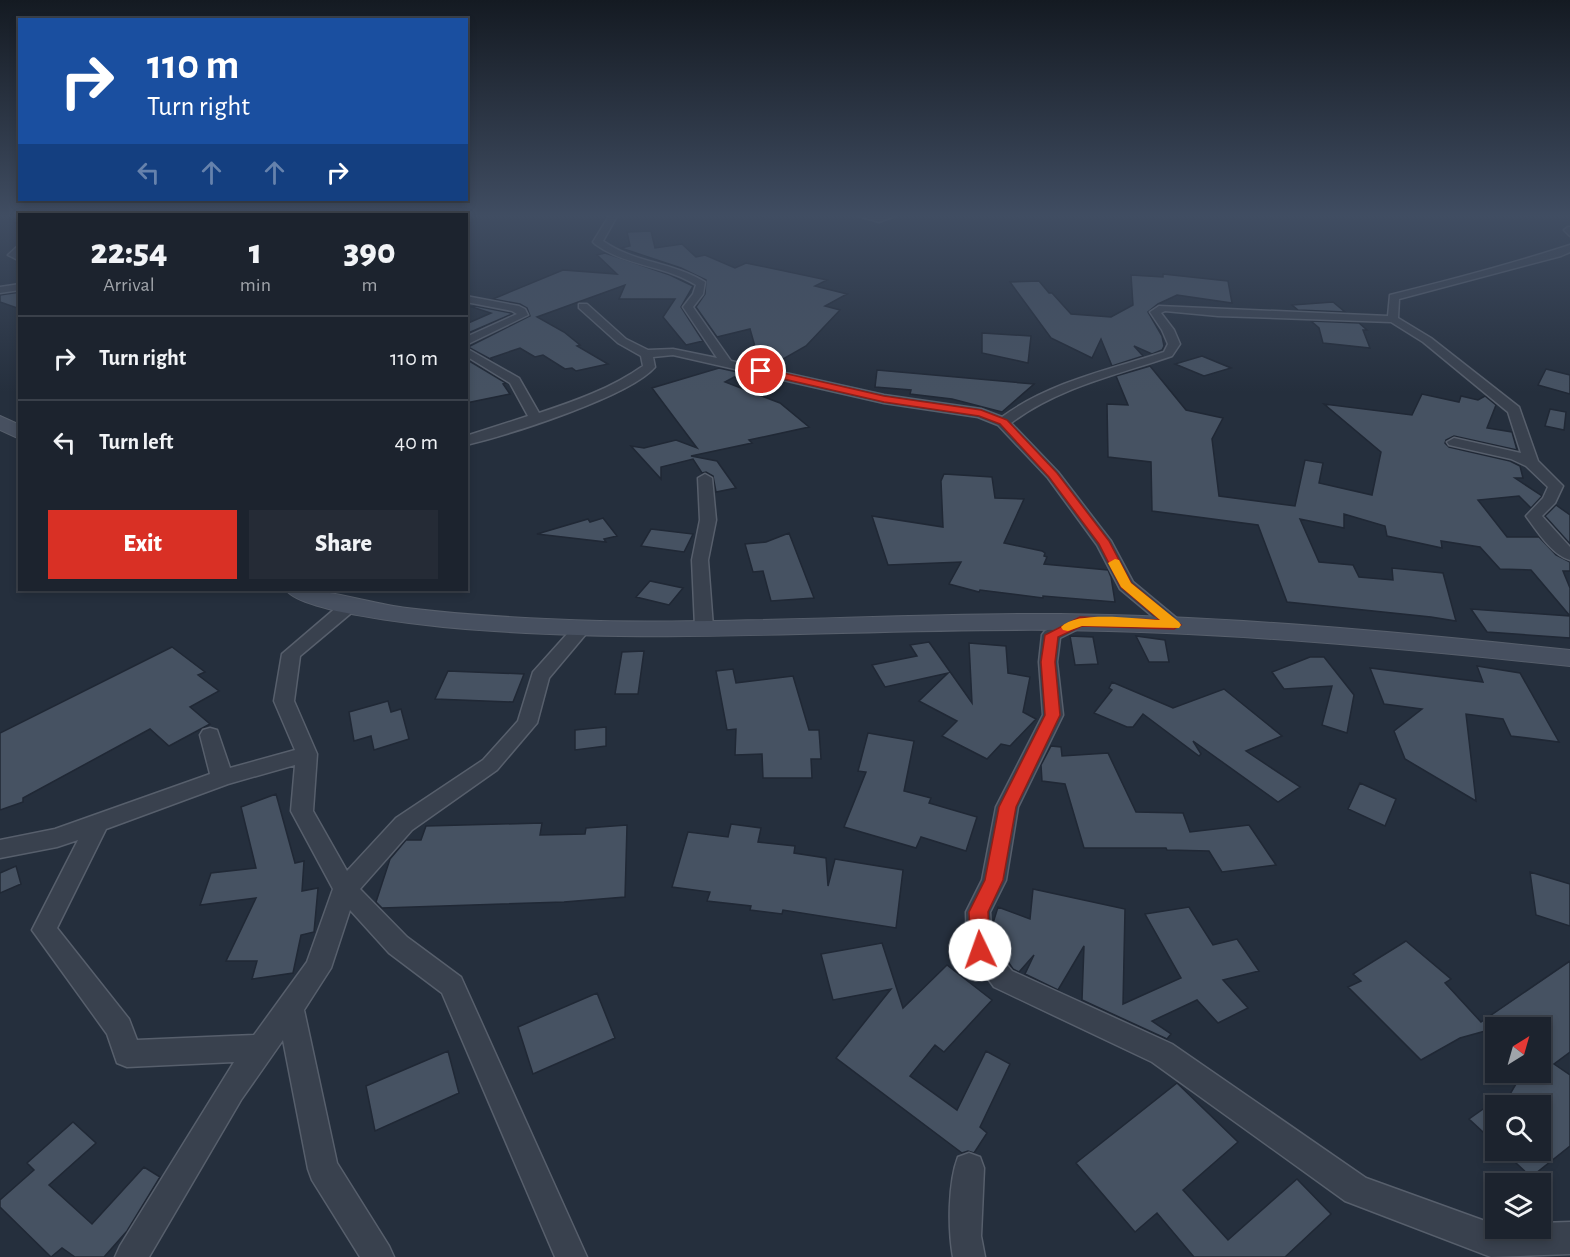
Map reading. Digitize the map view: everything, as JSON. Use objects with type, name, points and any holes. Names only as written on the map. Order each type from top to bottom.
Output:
[{"type":"main road","points":[[0,422],[18,432]]},
{"type":"main road","points":[[301,591],[350,605],[409,616],[515,626],[704,627],[1080,621],[1347,635],[1570,658]]},
{"type":"street","points":[[685,275],[701,284],[698,294],[688,307],[727,364]]},
{"type":"street","points":[[1393,318],[1394,297],[1481,275]]},
{"type":"street","points":[[0,290],[18,287]]},
{"type":"street","points":[[468,299],[515,308],[523,315],[468,341]]},
{"type":"street","points":[[583,306],[622,340],[646,354],[673,352],[884,399],[981,413],[1003,422],[1053,475],[1105,544],[1126,585],[1174,625]]},
{"type":"street","points":[[1003,422],[1018,410],[1068,387],[1168,354],[1174,344],[1168,330],[1155,312],[1163,308],[1218,313],[1393,318],[1427,340],[1514,410],[1531,463]]},
{"type":"street","points":[[468,352],[515,381],[535,418]]},
{"type":"street","points":[[468,440],[582,403],[634,378],[649,367],[646,354]]},
{"type":"street","points":[[1454,442],[1516,456],[1531,463],[1556,486],[1550,500],[1534,516],[1555,542],[1570,555]]},
{"type":"street","points":[[704,627],[700,560],[708,520],[705,478]]},
{"type":"street","points":[[350,605],[291,654],[284,701],[307,754],[302,811],[345,889],[398,945],[452,985],[572,1257]]},
{"type":"street","points":[[1080,621],[1052,635],[1048,662],[1053,715],[1007,807],[994,880],[978,912],[980,950],[1003,979],[1162,1053],[1356,1190],[1491,1241],[1570,1238]]},
{"type":"street","points":[[131,1257],[231,1090],[318,968],[345,889],[404,824],[490,765],[527,723],[540,676],[582,628]]},
{"type":"street","points":[[210,735],[222,778]]},
{"type":"street","points":[[0,849],[57,838],[222,778],[307,754]]},
{"type":"street","points":[[97,824],[44,930],[119,1028],[127,1054],[262,1048]]},
{"type":"street","points":[[290,1008],[323,1168],[378,1257]]},
{"type":"street","points":[[969,1168],[965,1236],[969,1257]]},
{"type":"building","points":[[552,275],[669,275],[693,286],[681,307],[703,341],[686,345],[663,317],[675,299],[619,299],[625,285],[537,317],[564,332],[580,345],[577,346],[608,364],[576,371],[572,368],[565,369],[543,355],[535,357],[520,348],[491,358],[492,360],[468,347],[530,316],[527,308],[520,304],[493,299]]},
{"type":"building","points":[[695,275],[802,275],[827,280],[815,286],[847,294],[825,306],[840,310],[806,346],[778,362],[769,359],[760,364],[750,329],[717,337],[696,307],[705,294],[706,280]]},
{"type":"building","points":[[1131,275],[1163,277],[1163,275],[1169,275],[1228,281],[1232,303],[1177,295],[1158,304],[1148,312],[1162,336],[1164,346],[1162,350],[1152,354],[1134,346],[1143,356],[1112,366],[1101,339],[1092,358],[1051,338],[1010,282],[1039,281],[1071,314],[1111,317],[1133,305]]},
{"type":"building","points":[[18,292],[18,308],[0,302],[0,295]]},
{"type":"building","points":[[1333,302],[1345,312],[1298,310],[1292,305]]},
{"type":"building","points":[[472,307],[512,314],[468,333],[468,323],[491,313]]},
{"type":"building","points":[[1311,321],[1359,323],[1367,330],[1363,330],[1370,348],[1323,343],[1319,328]]},
{"type":"building","points":[[982,333],[1031,336],[1028,363],[982,353]]},
{"type":"building","points":[[1202,356],[1231,368],[1204,376],[1175,364]]},
{"type":"building","points":[[468,360],[506,383],[503,384],[510,394],[468,403]]},
{"type":"building","points":[[1150,366],[1186,410],[1223,418],[1212,439],[1219,496],[1295,506],[1305,460],[1323,463],[1319,483],[1372,495],[1381,452],[1324,404],[1412,415],[1422,394],[1459,402],[1461,396],[1478,400],[1485,396],[1496,405],[1487,428],[1512,432],[1517,450],[1454,436],[1445,443],[1449,447],[1510,461],[1520,466],[1523,478],[1515,478],[1542,496],[1531,508],[1519,496],[1478,500],[1507,537],[1539,537],[1556,555],[1570,562],[1570,571],[1563,571],[1570,588],[1570,616],[1531,570],[1500,569],[1480,547],[1441,541],[1442,548],[1387,536],[1385,526],[1344,514],[1344,528],[1300,519],[1319,562],[1353,565],[1359,577],[1393,580],[1392,568],[1443,573],[1456,621],[1287,602],[1258,525],[1152,511],[1151,462],[1108,457],[1107,404],[1128,405],[1116,376]]},
{"type":"building","points":[[719,368],[742,373],[725,382],[780,403],[809,427],[749,440],[752,443],[691,456],[717,461],[736,488],[716,492],[713,476],[706,472],[702,473],[693,459],[661,467],[661,479],[631,446],[644,448],[676,440],[697,448],[652,388]]},
{"type":"building","points":[[1546,369],[1570,375],[1570,394],[1538,385]]},
{"type":"building","points":[[877,370],[1034,384],[1002,412],[952,399],[910,394],[911,390],[875,387]]},
{"type":"building","points":[[1550,409],[1566,412],[1564,430],[1545,426]]},
{"type":"building","points":[[944,474],[992,477],[995,498],[1024,499],[1004,543],[1042,551],[1047,557],[1044,564],[1108,570],[1115,602],[1043,596],[1043,598],[980,590],[979,592],[949,584],[961,562],[888,565],[872,516],[943,527],[941,481]]},
{"type":"building","points":[[1556,505],[1570,515],[1570,544],[1545,516]]},
{"type":"building","points":[[603,518],[617,536],[604,539],[606,542],[537,534],[588,519],[590,522]]},
{"type":"building","points":[[651,529],[693,534],[684,552],[641,546]]},
{"type":"building","points":[[789,533],[814,598],[771,601],[763,571],[753,572],[745,544],[766,542]]},
{"type":"building","points":[[650,581],[683,588],[669,605],[636,597]]},
{"type":"building","points":[[1471,609],[1570,616],[1570,638],[1487,632]]},
{"type":"building","points":[[1070,636],[1093,637],[1098,664],[1075,665]]},
{"type":"building","points":[[1136,636],[1165,640],[1169,662],[1149,662]]},
{"type":"building","points":[[929,642],[972,703],[969,643],[1006,646],[1008,673],[1030,677],[1023,712],[1036,719],[1010,746],[1001,744],[987,759],[942,736],[957,721],[919,701],[948,673],[885,687],[872,665],[917,656],[910,645]]},
{"type":"building","points":[[172,647],[205,672],[198,675],[219,691],[190,707],[210,724],[169,746],[150,729],[23,798],[23,802],[0,810],[0,733]]},
{"type":"building","points":[[644,651],[638,694],[615,694],[622,652]]},
{"type":"building","points":[[1310,657],[1324,657],[1354,695],[1347,733],[1322,725],[1332,686],[1284,689],[1272,672]]},
{"type":"building","points":[[1477,666],[1520,673],[1559,742],[1511,736],[1503,719],[1466,714],[1476,801],[1405,759],[1394,731],[1422,709],[1384,704],[1370,668],[1483,682]]},
{"type":"building","points":[[733,669],[736,683],[793,676],[809,730],[819,730],[821,759],[811,759],[812,778],[763,778],[762,754],[735,755],[736,729],[727,730],[716,671]]},
{"type":"building","points":[[448,671],[524,674],[513,702],[435,699]]},
{"type":"building","points":[[1112,682],[1173,708],[1224,689],[1282,736],[1246,751],[1300,787],[1278,802],[1193,741],[1201,754],[1199,756],[1143,714],[1133,727],[1127,727],[1094,713],[1112,690],[1109,688]]},
{"type":"building","points":[[388,701],[391,712],[401,709],[409,739],[374,750],[371,736],[354,741],[349,712]]},
{"type":"building","points":[[606,727],[606,746],[575,750],[575,730]]},
{"type":"building","points":[[868,733],[914,741],[904,791],[931,798],[929,803],[977,817],[966,851],[921,837],[916,848],[844,827],[866,772],[858,771]]},
{"type":"building","points":[[1051,746],[1061,747],[1062,756],[1108,753],[1136,812],[1183,813],[1190,832],[1249,825],[1276,865],[1222,872],[1209,851],[1167,850],[1166,848],[1084,848],[1065,784],[1042,781],[1041,765]]},
{"type":"building","points":[[1360,783],[1396,799],[1385,826],[1348,809]]},
{"type":"building","points":[[276,794],[295,863],[304,861],[302,891],[318,888],[314,932],[301,935],[293,973],[252,979],[257,961],[226,961],[256,898],[200,905],[211,873],[256,868],[241,807]]},
{"type":"building","points":[[542,823],[540,835],[585,834],[586,828],[627,825],[625,897],[564,902],[382,908],[376,902],[390,859],[406,840],[421,840],[426,826]]},
{"type":"building","points":[[731,824],[761,828],[758,842],[795,846],[794,853],[826,858],[828,886],[835,859],[903,870],[896,928],[783,910],[782,914],[750,910],[751,906],[707,901],[710,892],[672,887],[688,832],[728,837]]},
{"type":"building","points":[[16,866],[21,884],[0,893],[0,873]]},
{"type":"building","points":[[1530,872],[1570,884],[1570,926],[1536,915]]},
{"type":"building","points":[[1033,889],[1125,909],[1123,1004],[1181,978],[1145,914],[1189,907],[1213,945],[1237,939],[1259,971],[1223,980],[1248,1008],[1218,1023],[1197,1000],[1152,1021],[1171,1034],[1167,1039],[1082,1000],[1084,946],[1058,990],[1025,974],[1034,955],[1019,972],[1013,969],[994,941],[993,923],[998,907],[1030,919]]},
{"type":"building","points":[[1406,941],[1451,979],[1445,983],[1481,1022],[1485,1019],[1485,1031],[1460,1038],[1421,1060],[1348,987],[1361,981],[1353,974]]},
{"type":"building","points":[[882,943],[903,1008],[947,965],[992,1000],[944,1052],[935,1045],[910,1076],[957,1110],[986,1051],[1010,1064],[980,1127],[987,1133],[974,1153],[968,1151],[962,1153],[836,1058],[891,989],[833,1000],[821,954]]},
{"type":"building","points":[[1570,961],[1570,1052],[1554,1064],[1570,1075],[1570,1146],[1536,1173],[1527,1173],[1514,1161],[1551,1161],[1551,1095],[1509,1095],[1517,1083],[1551,1083],[1551,1017],[1488,1017]]},
{"type":"building","points":[[597,993],[615,1038],[533,1074],[518,1027]]},
{"type":"building","points":[[448,1051],[459,1093],[375,1131],[366,1086]]},
{"type":"building","points":[[1177,1083],[1238,1142],[1183,1190],[1228,1240],[1297,1179],[1331,1214],[1285,1257],[1194,1257],[1157,1213],[1135,1232],[1076,1163]]},
{"type":"building","points":[[1485,1108],[1485,1134],[1469,1119]]},
{"type":"building","points":[[73,1122],[96,1143],[49,1185],[92,1224],[144,1167],[160,1177],[127,1231],[104,1257],[75,1257],[62,1248],[51,1257],[0,1207],[0,1200],[34,1170],[27,1163]]},
{"type":"slow traffic","points":[[1068,627],[1080,621],[1174,625],[1126,585],[1115,563]]},
{"type":"route","points":[[761,371],[884,399],[981,413],[1003,422],[1053,475],[1105,544],[1126,585],[1174,625],[1080,621],[1052,635],[1048,662],[1053,715],[1007,807],[994,880],[978,912],[980,950]]}]
